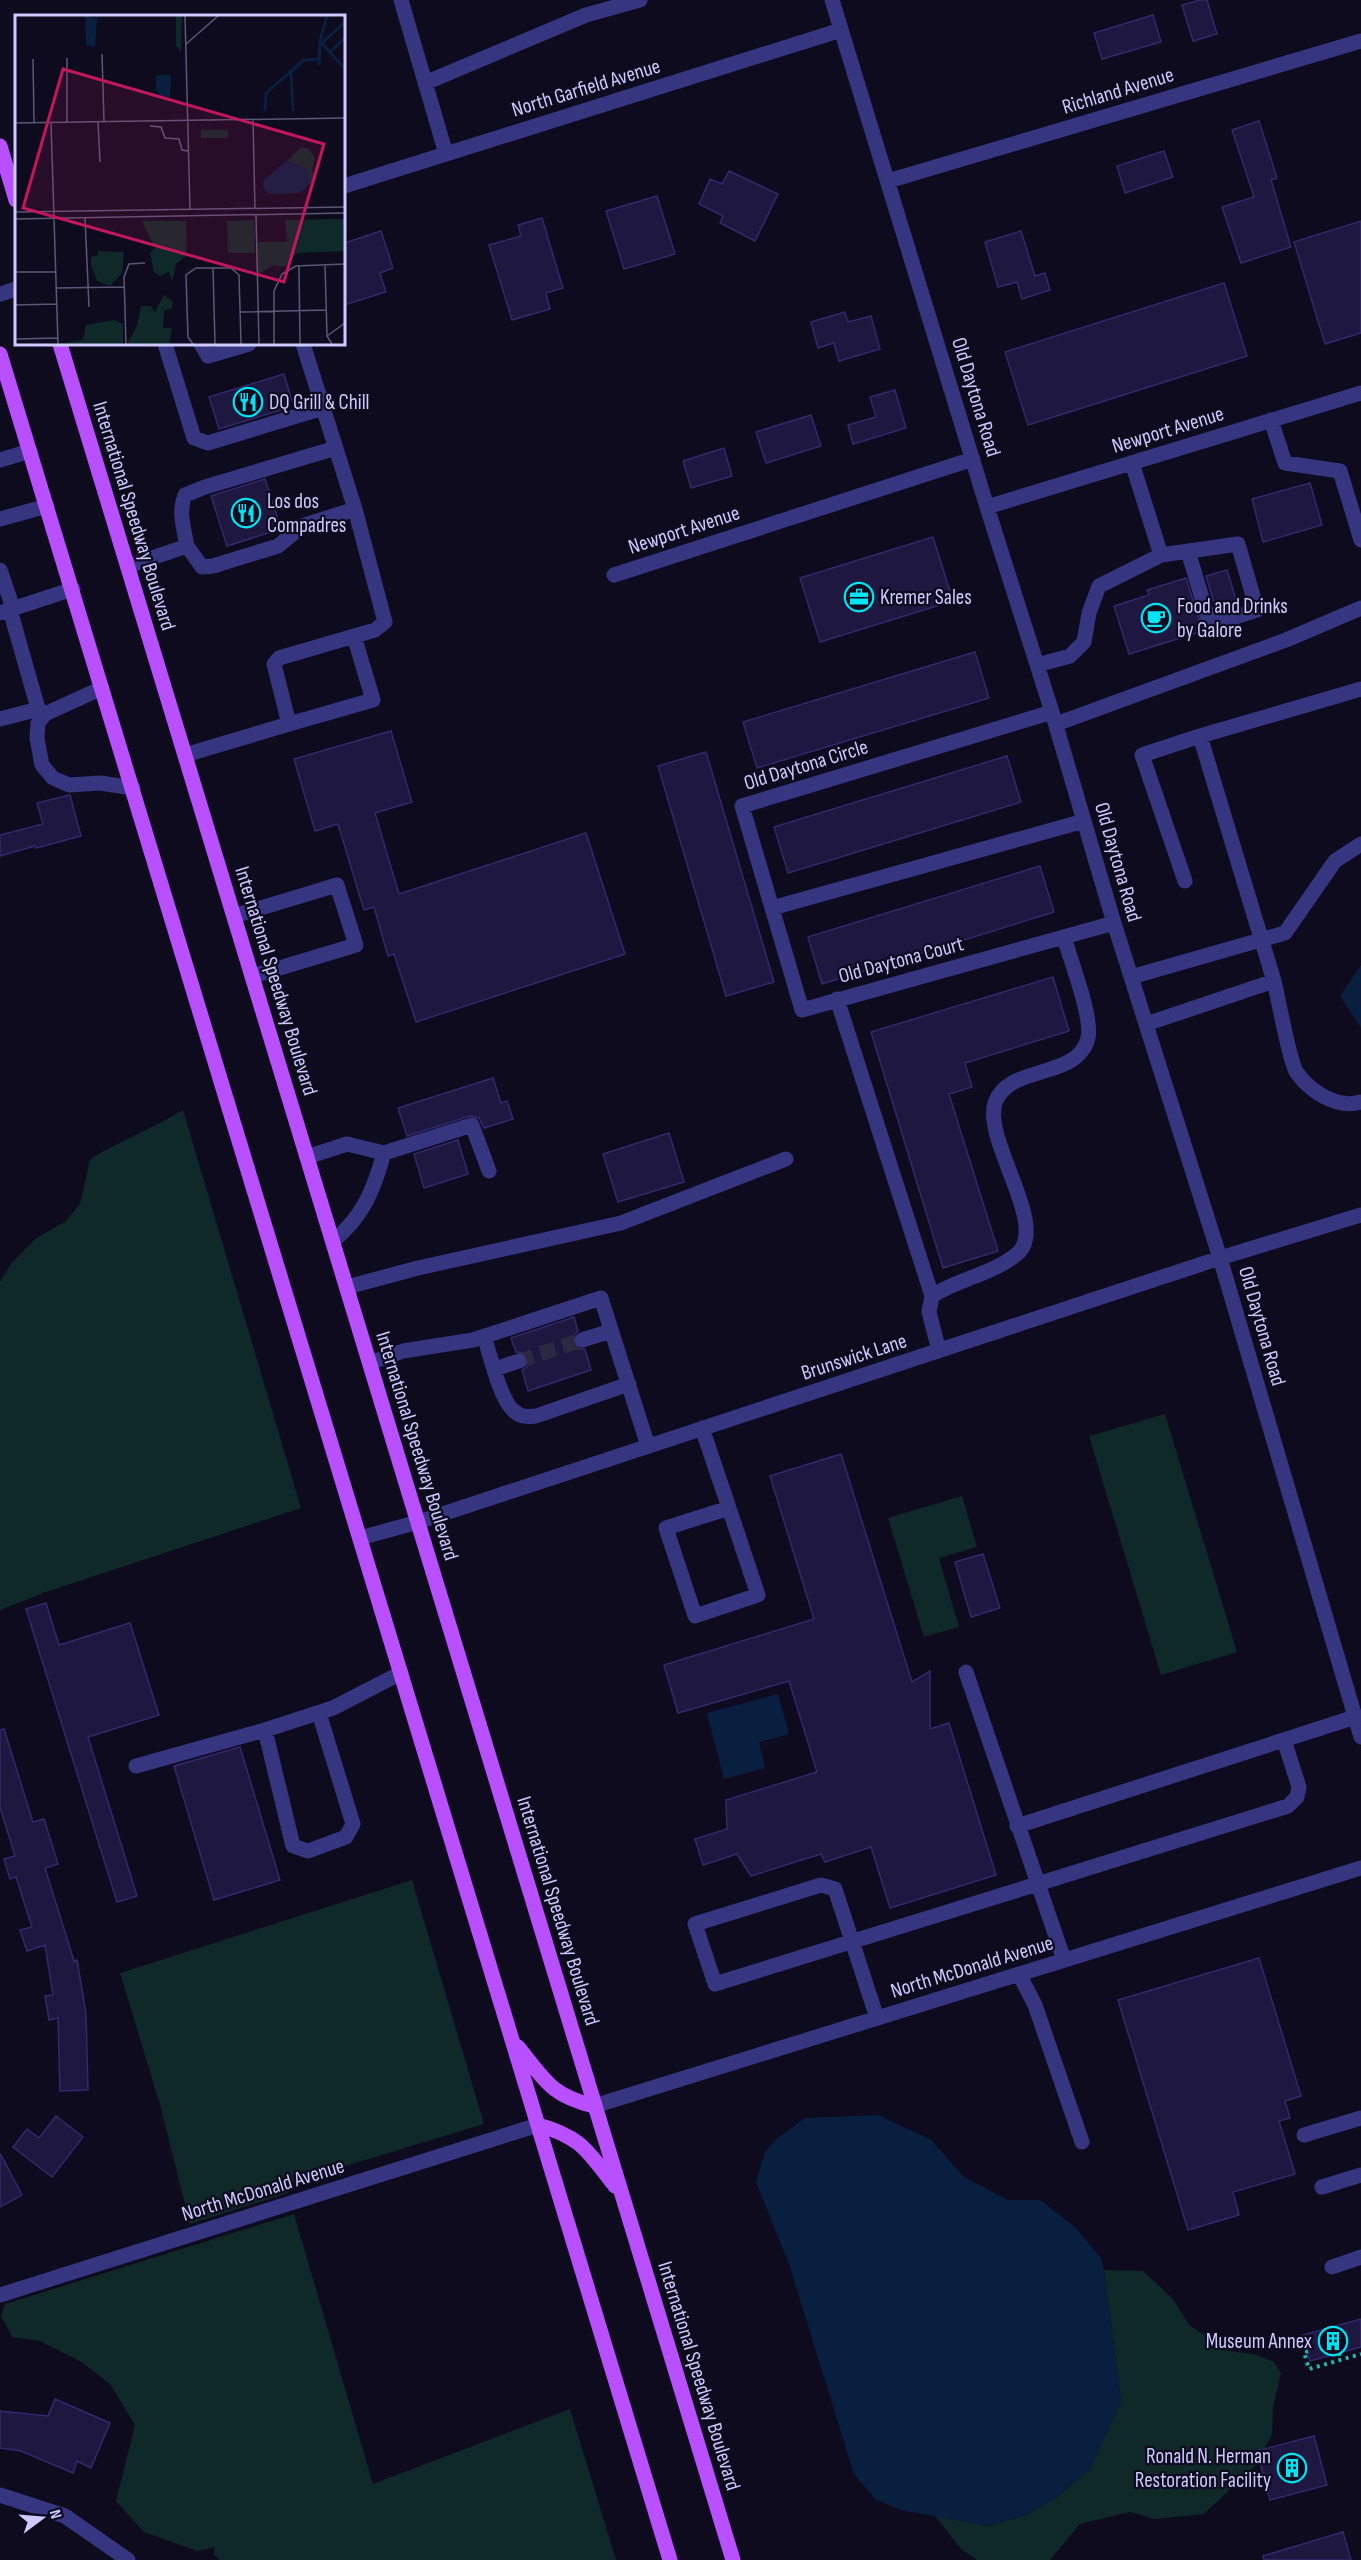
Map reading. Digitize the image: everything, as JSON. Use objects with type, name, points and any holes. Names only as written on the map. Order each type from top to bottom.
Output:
[{"type":"main road","points":[[0,146],[15,197]]},
{"type":"main road","name":"International Speedway Boulevard","points":[[60,345],[733,2560]]},
{"type":"main road","points":[[0,354],[670,2560]]},
{"type":"main road","points":[[512,2040],[550,2087],[571,2100],[594,2106]]},
{"type":"main road","points":[[538,2125],[564,2133],[585,2148],[621,2193]]},
{"type":"street","points":[[401,0],[446,154]]},
{"type":"street","points":[[425,83],[586,15],[640,0]]},
{"type":"street","name":"Old Daytona Road","points":[[832,0],[1054,718],[1114,923],[1220,1258],[1361,1737]]},
{"type":"street","name":"North Garfield Avenue","points":[[345,186],[841,30]]},
{"type":"street","name":"Richland Avenue","points":[[888,181],[1361,41]]},
{"type":"street","points":[[0,294],[15,289]]},
{"type":"street","points":[[165,345],[194,438],[208,443],[323,408]]},
{"type":"street","points":[[201,345],[208,356],[246,345]]},
{"type":"street","points":[[289,724],[274,664],[279,658],[375,630],[385,622],[355,508],[303,345]]},
{"type":"street","name":"Newport Avenue","points":[[987,507],[1361,393]]},
{"type":"street","points":[[1271,420],[1285,463],[1340,471],[1361,540]]},
{"type":"street","points":[[336,448],[185,495],[181,515],[187,546],[202,567],[213,566],[278,546],[302,526],[355,508]]},
{"type":"street","points":[[0,460],[30,451]]},
{"type":"street","name":"Newport Avenue","points":[[614,575],[973,459]]},
{"type":"street","points":[[1132,463],[1161,555]]},
{"type":"street","points":[[0,519],[47,506]]},
{"type":"street","points":[[1037,665],[1070,656],[1084,642],[1089,614],[1099,586],[1161,555],[1188,551],[1238,544],[1257,610],[1210,625],[1188,551]]},
{"type":"street","points":[[128,566],[187,546]]},
{"type":"street","points":[[0,570],[8,610],[40,714],[37,738],[42,765],[53,778],[69,785],[100,783],[133,788]]},
{"type":"street","points":[[8,610],[73,589]]},
{"type":"street","points":[[1054,718],[1286,640],[1361,608]]},
{"type":"street","points":[[185,755],[373,700],[354,636]]},
{"type":"street","points":[[0,719],[45,714],[102,688]]},
{"type":"street","points":[[1185,881],[1142,755],[1361,689]]},
{"type":"street","name":"Old Daytona Circle","points":[[772,908],[741,806],[1054,718]]},
{"type":"street","points":[[1200,736],[1262,938],[1295,1071],[1325,1099],[1354,1104],[1361,1102]]},
{"type":"street","points":[[772,908],[1084,821]]},
{"type":"street","points":[[1131,977],[1285,933],[1335,861],[1361,844]]},
{"type":"street","points":[[234,916],[337,885],[356,945],[253,976]]},
{"type":"street","name":"Old Daytona Court","points":[[772,908],[802,1010],[1114,923]]},
{"type":"street","points":[[932,1296],[1018,1253],[1027,1236],[1023,1213],[993,1122],[995,1104],[1009,1083],[1068,1062],[1081,1050],[1088,1038],[1087,1016],[1064,937]]},
{"type":"street","points":[[1146,1024],[1274,981]]},
{"type":"street","points":[[837,999],[932,1296],[929,1312],[939,1351]]},
{"type":"street","points":[[307,1156],[346,1144],[384,1153],[472,1125],[489,1171]]},
{"type":"street","points":[[333,1241],[351,1227],[376,1184],[384,1153]]},
{"type":"street","points":[[347,1287],[418,1268],[621,1223],[786,1159]]},
{"type":"street","name":"Brunswick Lane","points":[[360,1538],[418,1522],[1220,1258],[1361,1215]]},
{"type":"street","points":[[370,1363],[404,1351],[484,1336],[601,1298],[648,1446]]},
{"type":"street","points":[[582,1340],[611,1330]]},
{"type":"street","points":[[484,1336],[512,1410],[524,1418],[536,1416],[628,1384]]},
{"type":"street","points":[[495,1369],[519,1361]]},
{"type":"street","points":[[702,1428],[729,1508],[758,1595],[694,1616],[666,1528],[729,1508]]},
{"type":"street","points":[[966,1672],[1064,1960]]},
{"type":"street","points":[[136,1766],[319,1713],[401,1673]]},
{"type":"street","points":[[265,1730],[293,1846],[308,1851],[346,1838],[353,1824],[319,1713]]},
{"type":"street","points":[[1017,1826],[1355,1717]]},
{"type":"street","points":[[877,2018],[851,1942],[835,1889],[821,1886],[695,1924],[715,1984],[851,1942],[1038,1886],[1288,1806],[1297,1797],[1299,1787],[1284,1740]]},
{"type":"street","name":"North McDonald Avenue","points":[[594,2106],[1361,1868]]},
{"type":"street","points":[[1019,1974],[1035,2005],[1082,2142]]},
{"type":"street","points":[[1304,2135],[1361,2118]]},
{"type":"street","name":"North McDonald Avenue","points":[[0,2295],[538,2125]]},
{"type":"street","points":[[1322,2187],[1361,2175]]},
{"type":"street","points":[[1332,2267],[1361,2257]]},
{"type":"street","points":[[0,2495],[65,2516],[128,2560]]},
{"type":"path","points":[[1308,2351],[1304,2352],[1309,2369],[1361,2354]]},
{"type":"path","points":[[1340,2353],[1341,2360]]},
{"type":"green space","points":[[183,1110],[301,1508],[46,1592],[0,1610],[0,1282],[10,1265],[35,1239],[66,1221],[80,1204],[90,1159]]},
{"type":"green space","points":[[1165,1414],[1237,1652],[1161,1675],[1089,1436]]},
{"type":"green space","points":[[962,1496],[977,1547],[939,1558],[959,1627],[924,1637],[888,1518]]},
{"type":"green space","points":[[412,1880],[484,2124],[286,2184],[288,2193],[190,2224],[161,2108],[120,1973]]},
{"type":"green space","points":[[294,2214],[373,2484],[570,2409],[616,2560],[219,2560],[214,2554],[215,2547],[197,2551],[144,2532],[116,2501],[135,2425],[110,2384],[80,2361],[40,2341],[12,2337],[1,2316],[5,2304]]},
{"type":"green space","points":[[1104,2270],[1143,2271],[1173,2299],[1190,2326],[1230,2351],[1253,2354],[1273,2361],[1281,2373],[1273,2407],[1272,2435],[1254,2467],[1204,2514],[1155,2519],[1130,2512],[1080,2524],[1050,2560],[977,2560],[962,2550],[935,2516],[988,2526],[1026,2515],[1057,2497],[1090,2469],[1121,2401]]},
{"type":"water","points":[[1361,965],[1361,1028],[1340,996]]},
{"type":"water","points":[[778,1694],[789,1734],[759,1742],[765,1768],[724,1779],[707,1713]]},
{"type":"water","points":[[878,2115],[931,2140],[964,2177],[1008,2200],[1040,2200],[1075,2227],[1101,2258],[1121,2401],[1090,2469],[1057,2497],[1026,2515],[988,2526],[901,2510],[875,2499],[854,2474],[789,2264],[756,2182],[765,2152],[775,2140],[805,2118]]},
{"type":"building","points":[[1207,0],[1217,34],[1193,41],[1182,5]]},
{"type":"building","points":[[1153,15],[1161,42],[1102,59],[1094,33]]},
{"type":"building","points":[[1259,121],[1277,178],[1271,180],[1291,247],[1241,263],[1222,207],[1254,197],[1232,130]]},
{"type":"building","points":[[1164,151],[1173,177],[1125,193],[1117,166]]},
{"type":"building","points":[[729,171],[778,194],[755,241],[720,223],[723,216],[699,204],[710,179],[722,184]]},
{"type":"building","points":[[657,196],[675,254],[624,269],[606,211]]},
{"type":"building","points":[[542,218],[563,288],[546,293],[550,309],[512,320],[489,245],[521,236],[518,225]]},
{"type":"building","points":[[1361,221],[1361,333],[1325,344],[1294,242]]},
{"type":"building","points":[[381,231],[393,268],[380,273],[386,292],[345,305],[345,243]]},
{"type":"building","points":[[1021,231],[1035,276],[1045,273],[1050,290],[1022,299],[1017,282],[998,287],[985,242]]},
{"type":"building","points":[[1224,283],[1247,356],[1028,425],[1005,352]]},
{"type":"building","points":[[845,312],[848,322],[871,316],[880,349],[839,361],[834,343],[818,348],[811,322]]},
{"type":"building","name":"DQ Grill & Chill","points":[[284,374],[292,401],[279,404],[281,410],[219,429],[209,397]]},
{"type":"building","points":[[895,390],[906,428],[853,444],[848,425],[876,417],[870,397]]},
{"type":"building","points":[[811,415],[821,446],[766,463],[756,432]]},
{"type":"building","points":[[724,448],[732,476],[691,488],[683,461]]},
{"type":"building","name":"Los dos Compadres","points":[[265,479],[281,529],[227,546],[211,496]]},
{"type":"building","points":[[1310,483],[1322,525],[1263,542],[1252,499]]},
{"type":"building","points":[[933,537],[953,601],[820,642],[800,578]]},
{"type":"building","points":[[1227,570],[1238,606],[1217,613],[1206,576]]},
{"type":"building","points":[[1186,578],[1203,631],[1129,654],[1114,606],[1149,595],[1147,590]]},
{"type":"building","points":[[975,652],[989,698],[757,768],[743,722]]},
{"type":"building","points":[[391,731],[412,802],[375,813],[399,894],[586,833],[625,954],[416,1022],[394,954],[388,956],[374,907],[364,910],[338,824],[315,831],[294,759]]},
{"type":"building","points":[[706,752],[774,982],[726,996],[658,766]]},
{"type":"building","points":[[1007,756],[1021,802],[788,873],[774,827]]},
{"type":"building","points":[[70,795],[81,836],[0,856],[0,835],[43,824],[37,803]]},
{"type":"building","points":[[1040,866],[1054,912],[822,984],[808,937]]},
{"type":"building","points":[[1053,977],[1069,1031],[965,1063],[972,1087],[949,1094],[998,1251],[943,1268],[871,1032]]},
{"type":"building","points":[[493,1078],[501,1103],[507,1101],[513,1119],[484,1128],[479,1118],[470,1116],[407,1136],[398,1108]]},
{"type":"building","points":[[669,1133],[684,1182],[618,1202],[603,1154]]},
{"type":"building","points":[[458,1140],[468,1174],[424,1188],[414,1154]]},
{"type":"building","points":[[574,1317],[578,1331],[573,1337],[573,1343],[579,1349],[585,1349],[591,1370],[528,1391],[522,1370],[527,1367],[528,1358],[525,1353],[516,1352],[511,1338]]},
{"type":"building","points":[[841,1454],[912,1682],[930,1671],[930,1729],[949,1723],[996,1875],[890,1908],[871,1847],[825,1862],[821,1854],[751,1876],[737,1854],[703,1865],[695,1839],[727,1829],[726,1800],[817,1772],[789,1681],[678,1713],[664,1665],[814,1619],[770,1476]]},
{"type":"building","points":[[983,1554],[1000,1608],[971,1617],[955,1562]]},
{"type":"building","points":[[46,1603],[59,1645],[130,1623],[159,1715],[88,1737],[137,1896],[117,1902],[26,1609]]},
{"type":"building","points":[[4,1729],[33,1822],[44,1819],[58,1864],[45,1868],[74,1961],[77,1960],[86,2013],[88,2090],[60,2091],[58,2018],[49,2020],[45,1996],[53,1995],[45,1945],[27,1951],[20,1930],[32,1927],[16,1877],[10,1879],[4,1859],[15,1856],[0,1807],[0,1730]]},
{"type":"building","points":[[240,1747],[280,1880],[214,1900],[174,1766]]},
{"type":"building","points":[[1259,1958],[1301,2096],[1285,2101],[1290,2118],[1279,2121],[1295,2174],[1233,2192],[1239,2215],[1188,2230],[1118,2000]]},
{"type":"building","points":[[56,2116],[83,2137],[52,2177],[13,2147],[27,2129],[39,2138]]},
{"type":"building","points":[[0,2153],[22,2195],[0,2207]]},
{"type":"building","name":"Museum Annex","points":[[1361,2319],[1361,2347],[1310,2361],[1303,2335]]},
{"type":"building","points":[[55,2399],[110,2423],[91,2468],[77,2461],[73,2473],[21,2451],[0,2448],[0,2411],[48,2416]]},
{"type":"building","name":"Ronald N. Herman Restoration Facility","points":[[1314,2436],[1327,2485],[1270,2500],[1257,2451]]},
{"type":"building","points":[[1343,2532],[1351,2560],[1264,2560],[1263,2556]]},
{"type":"tunnel","points":[[519,1361],[582,1340]]},
{"type":"place","name":"DQ Grill & Chill","points":[[248,402]]},
{"type":"place","name":"Los dos Compadres","points":[[246,513]]},
{"type":"place","name":"Kremer Sales","points":[[859,597]]},
{"type":"place","name":"Food and Drinks by Galore","points":[[1156,618]]},
{"type":"place","name":"Museum Annex","points":[[1333,2341]]},
{"type":"place","name":"Ronald N. Herman Restoration Facility","points":[[1292,2468]]}]
